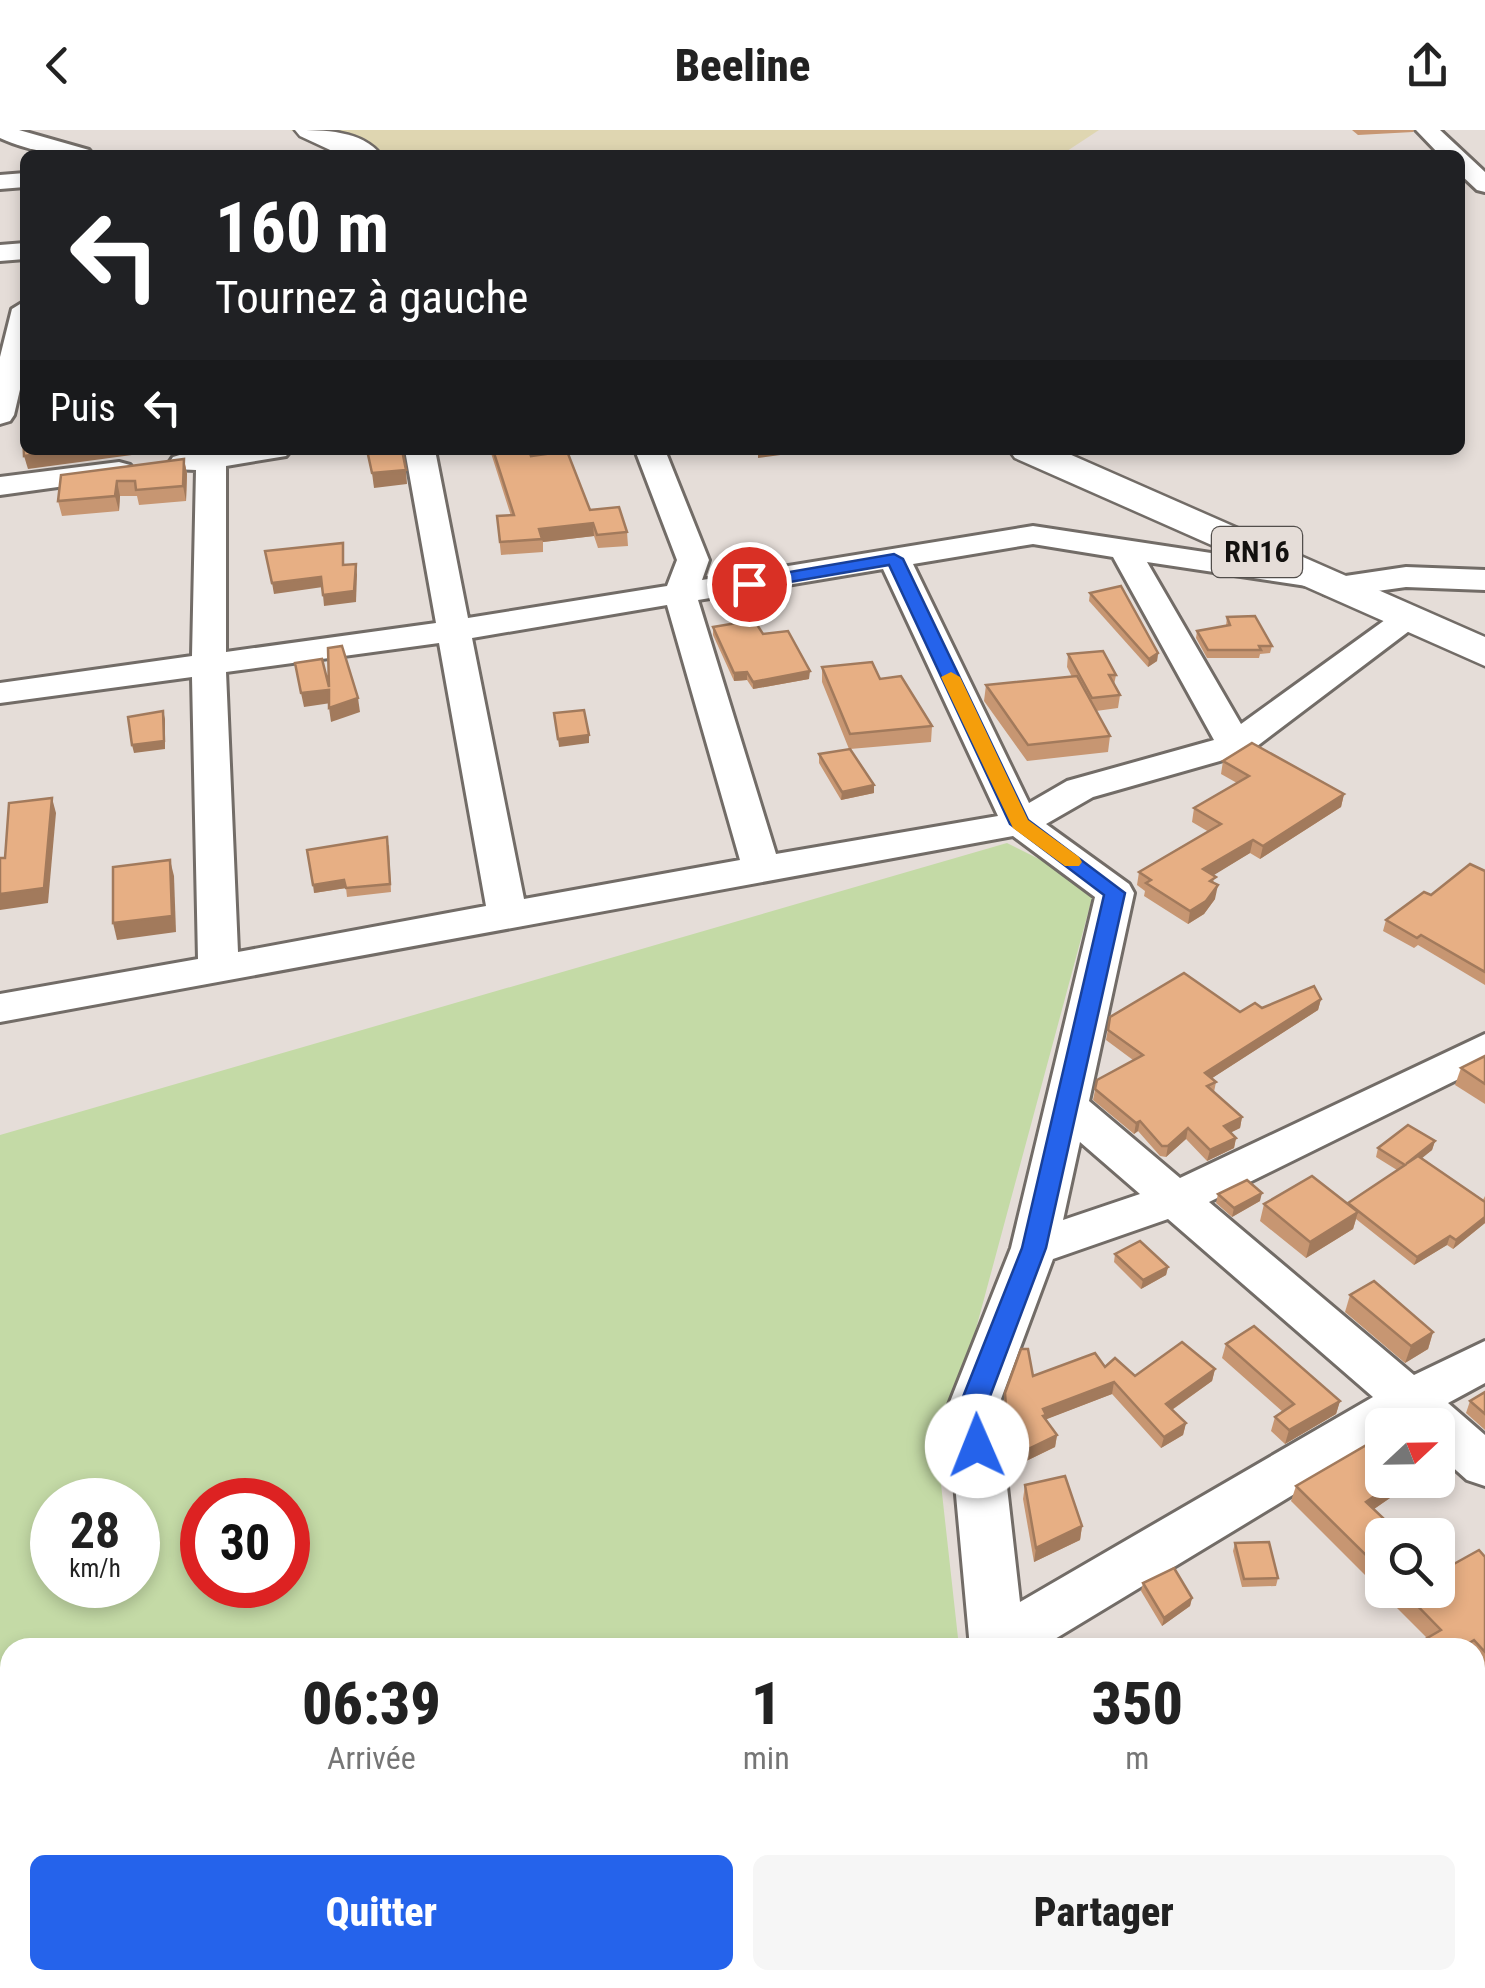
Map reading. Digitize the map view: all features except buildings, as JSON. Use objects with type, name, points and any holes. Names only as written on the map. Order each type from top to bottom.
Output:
[{"type":"main road","points":[[310,130],[355,150]]},
{"type":"main road","name":"RN16","points":[[1039,455],[1485,653]]},
{"type":"street","points":[[1,130],[26,142],[60,150]]},
{"type":"street","points":[[1427,130],[1450,150]]},
{"type":"street","points":[[1465,163],[1485,185]]},
{"type":"street","points":[[0,415],[20,329]]},
{"type":"street","points":[[0,486],[211,455],[210,663],[218,969]]},
{"type":"street","points":[[421,455],[451,631],[508,917]]},
{"type":"street","points":[[652,455],[693,560],[680,594],[760,867]]},
{"type":"street","points":[[0,692],[451,631],[1032,535],[1326,583],[1406,577],[1485,580]]},
{"type":"street","points":[[1124,549],[1235,745]]},
{"type":"street","points":[[894,559],[1020,824],[1114,893],[1034,1248],[972,1407],[997,1638]]},
{"type":"street","points":[[0,1008],[508,917],[760,867],[1020,824],[1080,790],[1235,745],[1408,619]]},
{"type":"street","points":[[1034,1248],[1178,1198],[1485,1048]]},
{"type":"street","points":[[1067,1106],[1485,1465]]},
{"type":"street","points":[[1011,1638],[1410,1400],[1485,1360]]},
{"type":"green space","points":[[1007,843],[1095,887],[939,1466],[958,1638],[0,1638],[0,1135]]},
{"type":"sand","points":[[290,130],[1099,130],[1069,150],[335,150]]},
{"type":"slow traffic","points":[[951,677],[1020,824],[1072,862]]},
{"type":"route","points":[[749,584],[894,559],[1020,824],[1114,893],[1034,1248],[972,1407],[977,1446]]}]
